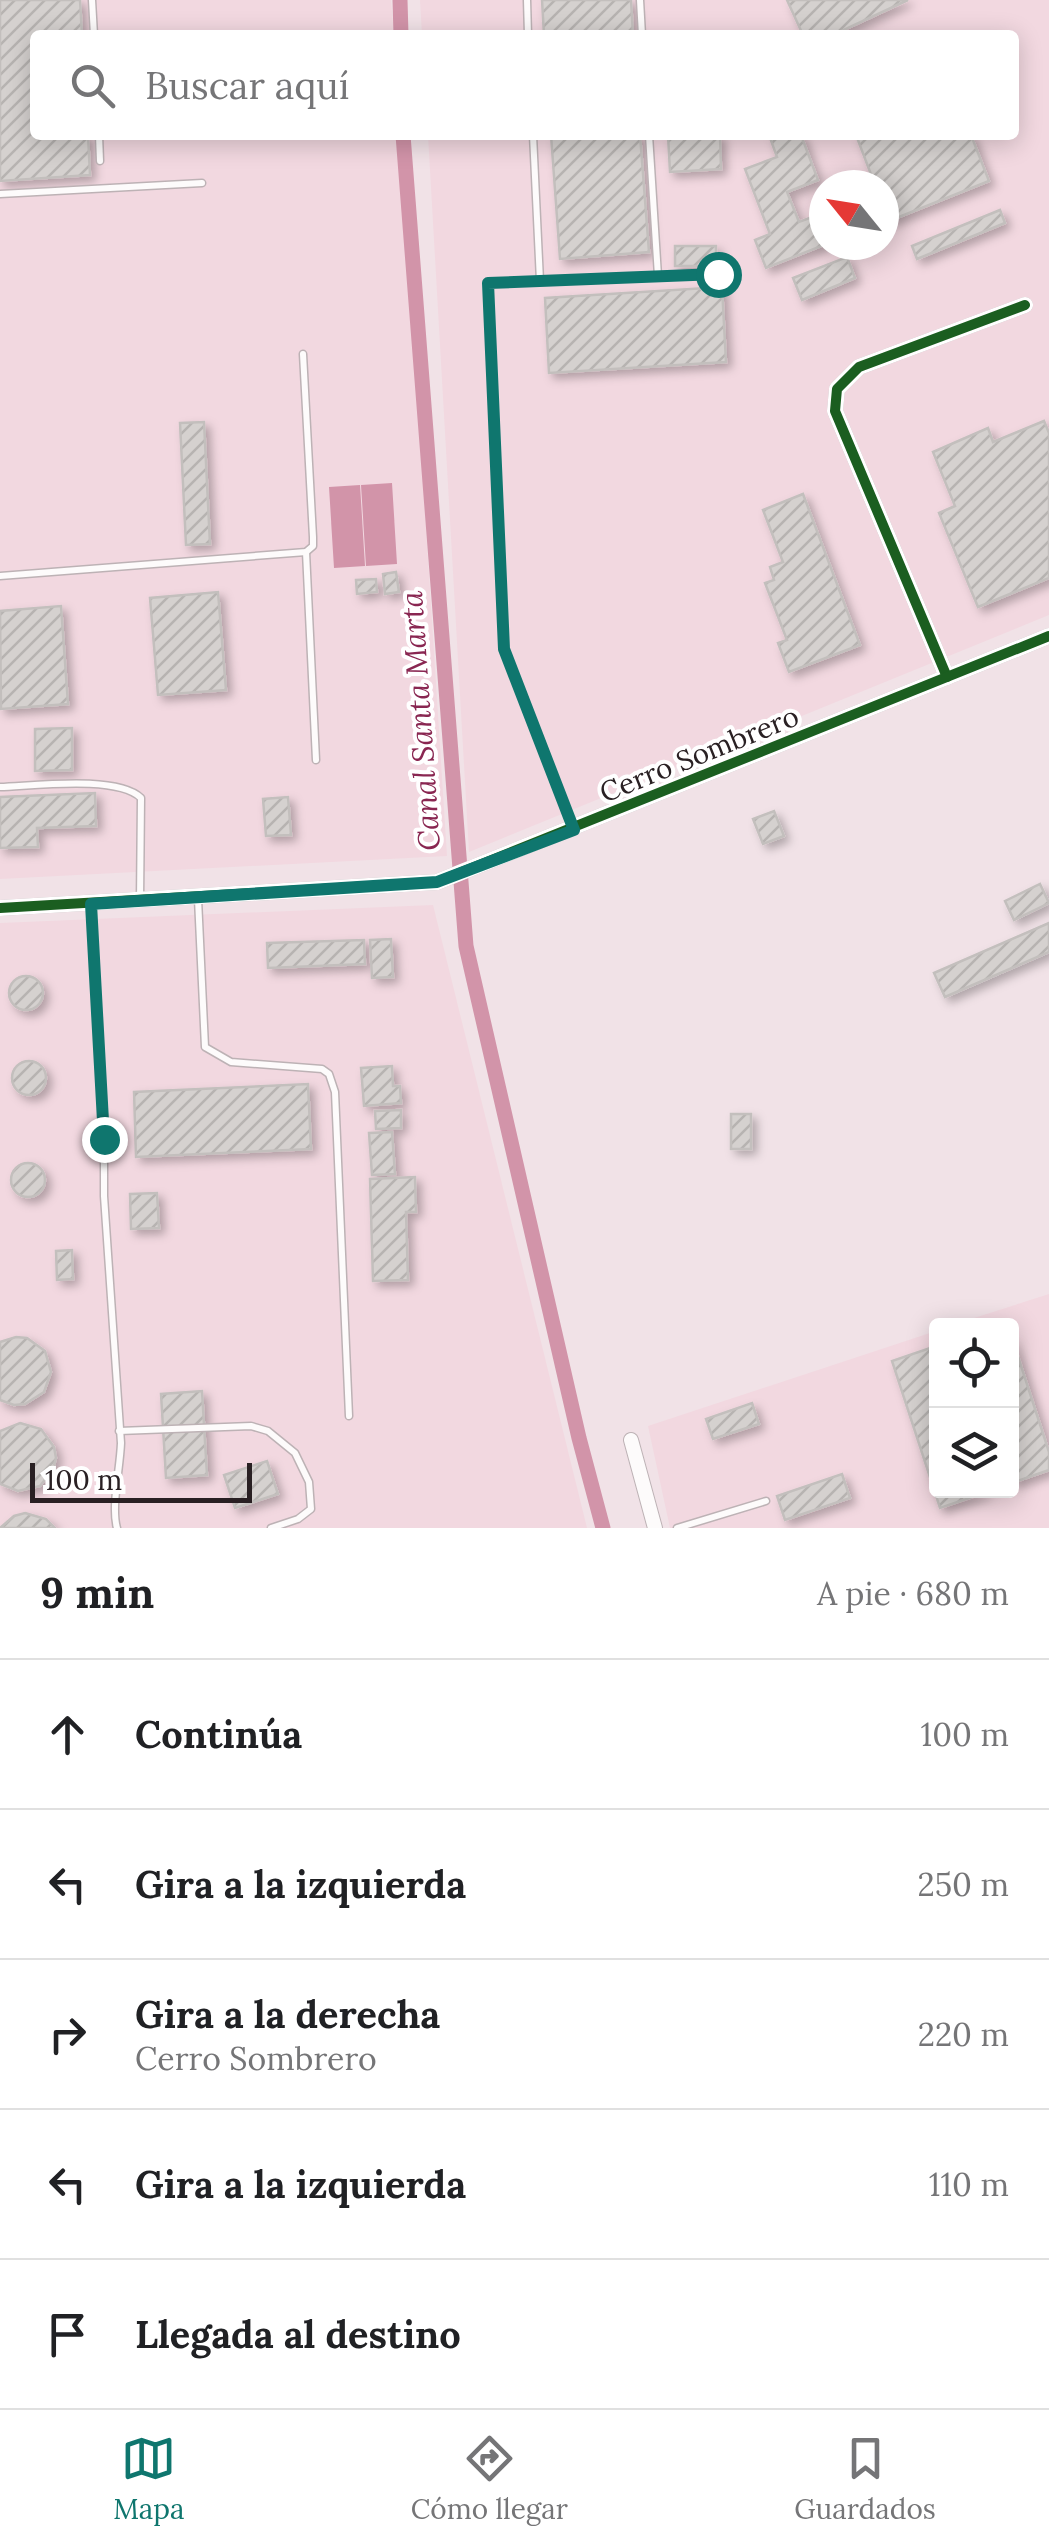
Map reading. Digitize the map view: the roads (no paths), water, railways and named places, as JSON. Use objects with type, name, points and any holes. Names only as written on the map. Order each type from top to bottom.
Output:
[{"type":"street","points":[[947,677],[836,411],[834,397],[836,388],[859,367],[1025,306]]},
{"type":"street","name":"Cerro Sombrero","points":[[0,908],[437,882],[1049,636]]},
{"type":"street","points":[[631,1440],[655,1528]]},
{"type":"lane","points":[[92,0],[94,30]]},
{"type":"lane","points":[[526,0],[528,30]]},
{"type":"lane","points":[[640,0],[642,30]]},
{"type":"lane","points":[[99,140],[100,161]]},
{"type":"lane","points":[[533,140],[540,281]]},
{"type":"lane","points":[[649,140],[658,276]]},
{"type":"lane","points":[[0,194],[202,183]]},
{"type":"lane","points":[[574,830],[504,649],[488,283],[718,274]]},
{"type":"lane","points":[[0,576],[306,552],[312,546],[312,537],[302,354]]},
{"type":"lane","points":[[306,552],[316,760]]},
{"type":"lane","points":[[0,787],[111,785],[133,790],[141,798],[140,902]]},
{"type":"lane","points":[[198,898],[205,1048],[231,1062],[322,1069],[329,1074],[335,1092],[349,1416]]},
{"type":"lane","points":[[91,904],[119,1431],[120,1479],[112,1513],[117,1528]]},
{"type":"lane","points":[[119,1431],[251,1426],[280,1438],[296,1452],[309,1482],[311,1509],[298,1519],[270,1528]]},
{"type":"lane","points":[[677,1528],[766,1501]]},
{"type":"waterway","name":"Canal Santa Marta","points":[[400,0],[401,30]]},
{"type":"waterway","name":"Canal Santa Marta","points":[[403,140],[466,946],[603,1528]]}]
